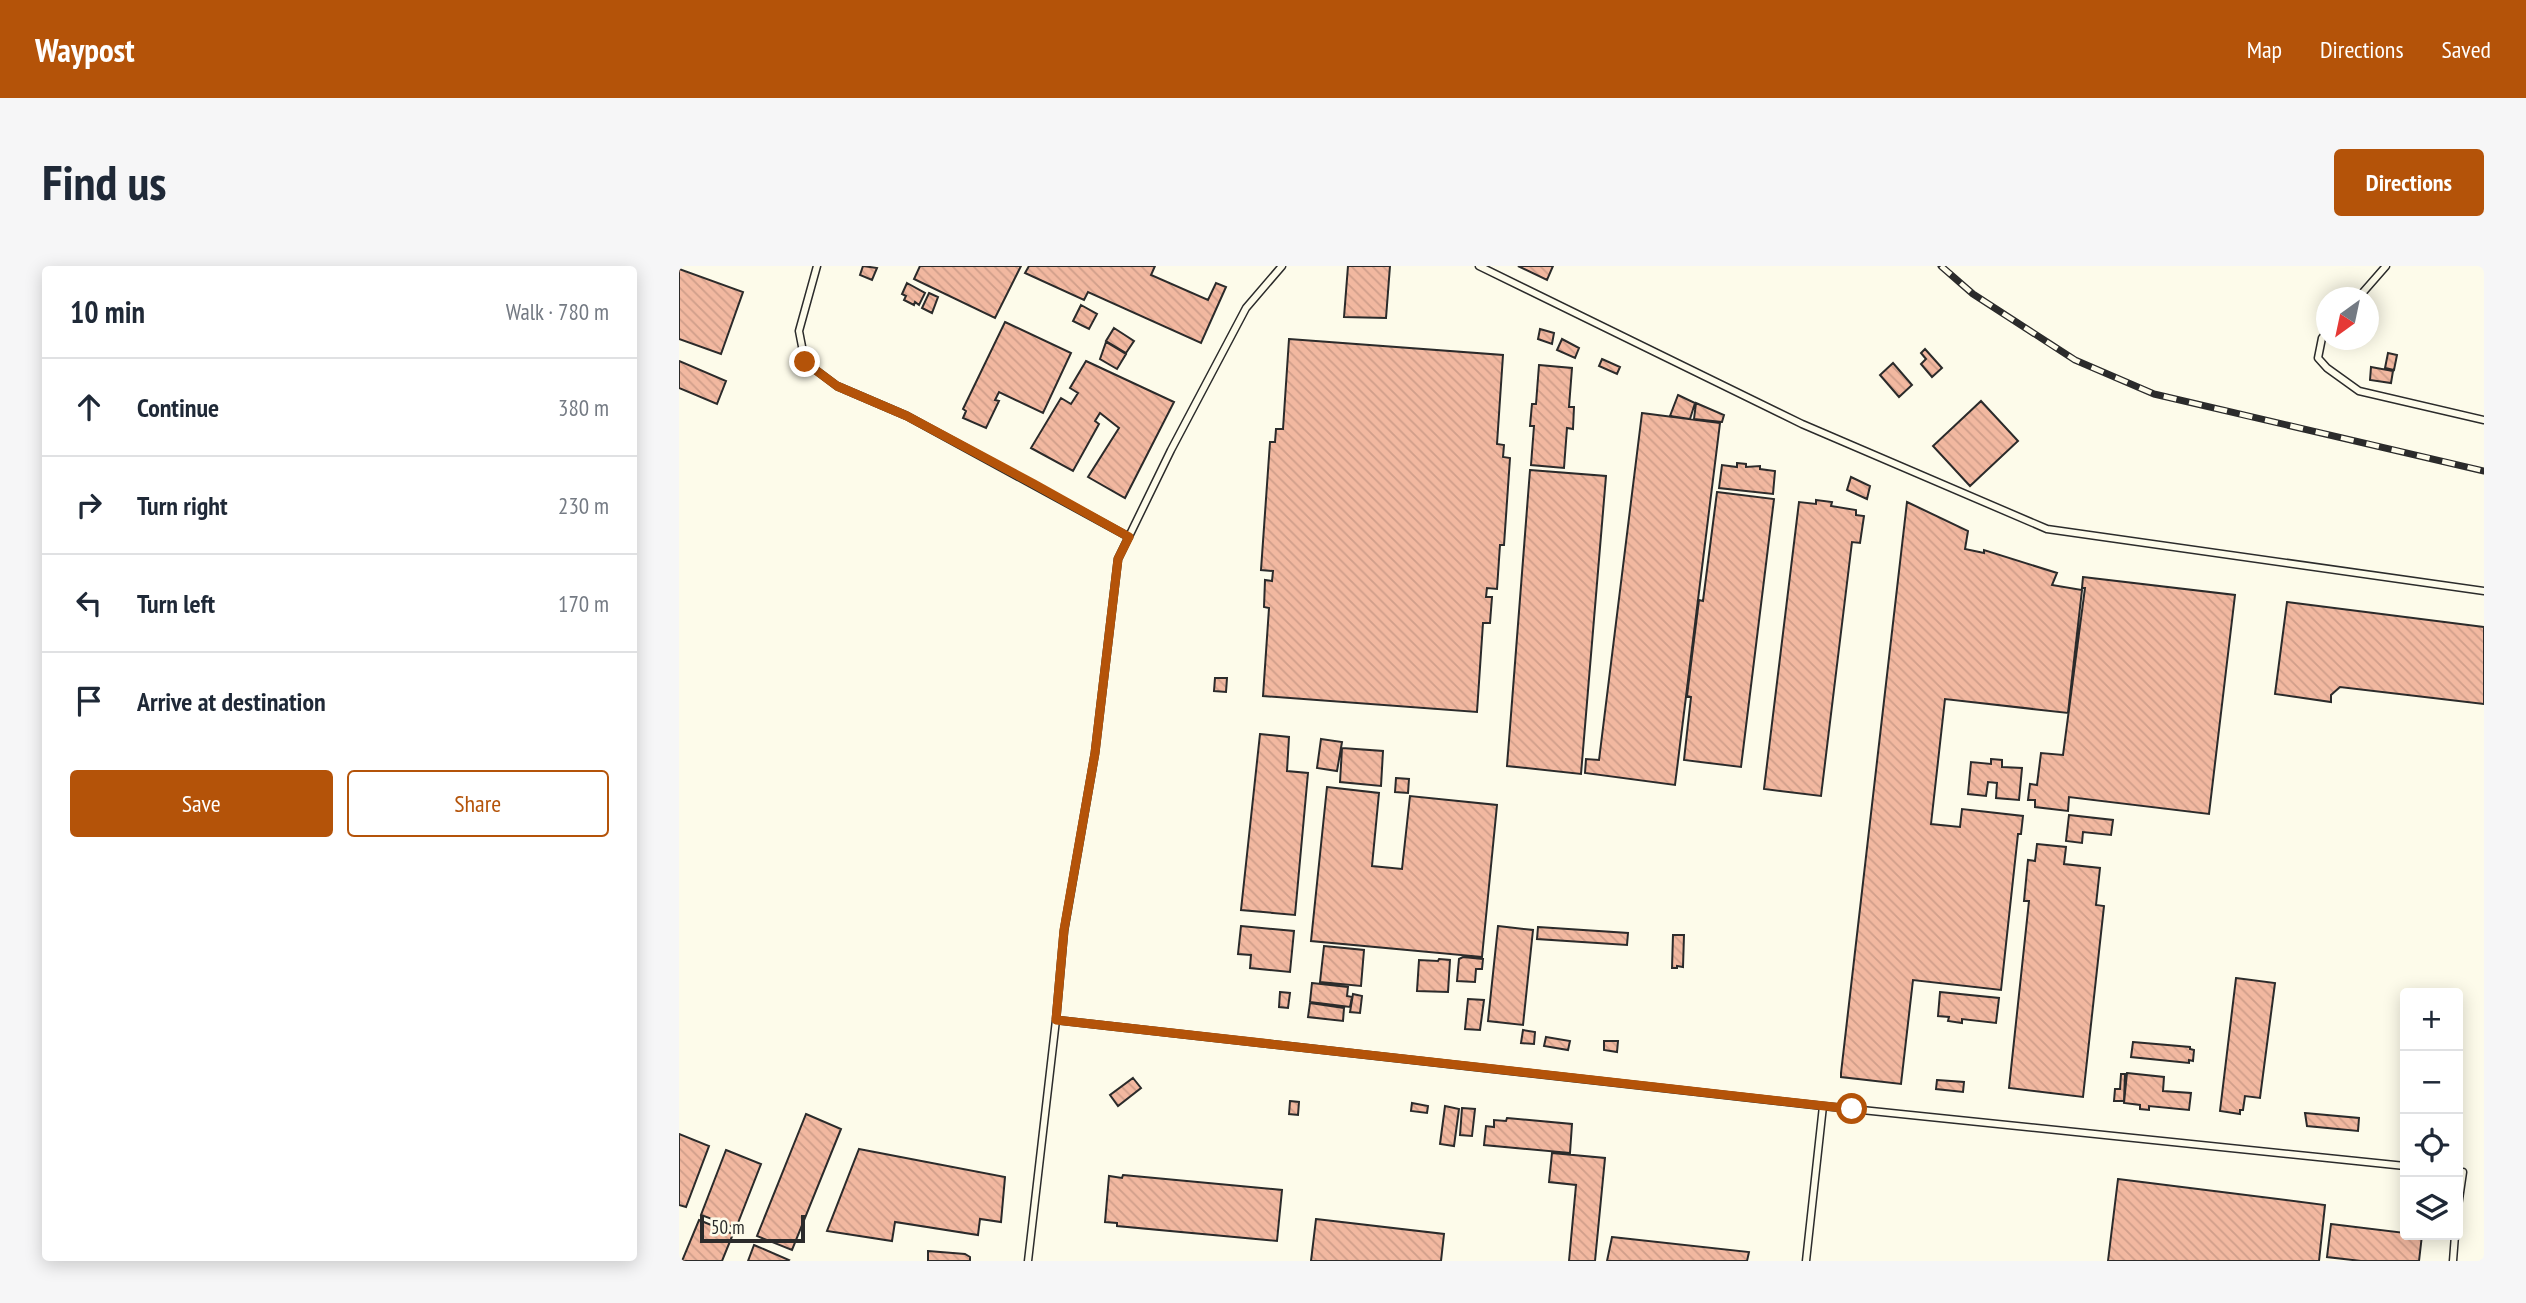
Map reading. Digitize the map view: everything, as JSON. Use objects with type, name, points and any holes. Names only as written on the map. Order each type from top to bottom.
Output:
[{"type":"lane","points":[[817,266],[799,331],[805,362],[837,386],[907,416],[1129,537]]},
{"type":"lane","points":[[1028,1261],[1064,930],[1095,753],[1118,559],[1246,308],[1282,266]]},
{"type":"lane","points":[[1479,266],[1802,424],[2047,529],[2484,591]]},
{"type":"lane","points":[[2368,287],[2386,266]]},
{"type":"lane","points":[[2320,350],[2318,358],[2327,368],[2359,391],[2484,419]]},
{"type":"lane","points":[[1056,1020],[1823,1106],[2400,1165]]},
{"type":"lane","points":[[1806,1261],[1823,1106]]},
{"type":"lane","points":[[2453,1261],[2455,1240]]},
{"type":"building","points":[[863,266],[877,268],[872,280],[860,275]]},
{"type":"building","points":[[920,266],[1021,266],[995,318],[914,279]]},
{"type":"building","points":[[1029,266],[1155,266],[1151,275],[1208,300],[1216,283],[1226,287],[1201,343],[1088,292],[1084,300],[1025,273]]},
{"type":"building","points":[[1348,266],[1390,266],[1386,318],[1344,317]]},
{"type":"building","points":[[1518,266],[1553,266],[1547,280]]},
{"type":"building","points":[[679,269],[743,292],[721,354],[679,339]]},
{"type":"building","points":[[907,283],[925,293],[919,305],[904,300],[906,296],[902,294]]},
{"type":"building","points":[[929,293],[938,297],[932,313],[922,308]]},
{"type":"building","points":[[1081,305],[1097,314],[1089,329],[1073,321]]},
{"type":"building","points":[[1005,322],[1071,353],[1043,413],[999,392],[995,400],[999,401],[986,428],[963,418],[966,411],[963,409]]},
{"type":"building","points":[[1114,328],[1134,341],[1126,353],[1106,341]]},
{"type":"building","points":[[1540,329],[1554,333],[1552,344],[1538,339]]},
{"type":"building","points":[[1289,339],[1503,355],[1497,444],[1504,445],[1503,457],[1510,458],[1504,545],[1500,545],[1497,589],[1487,588],[1486,597],[1492,597],[1490,623],[1483,623],[1477,712],[1263,696],[1269,608],[1264,607],[1265,580],[1272,581],[1273,571],[1261,570],[1270,442],[1275,442],[1276,429],[1283,429]]},
{"type":"building","points":[[1562,339],[1579,348],[1575,358],[1557,350]]},
{"type":"building","points":[[1106,342],[1126,354],[1117,369],[1100,359]]},
{"type":"building","points":[[1925,349],[1942,368],[1932,377],[1921,364],[1926,359],[1921,353]]},
{"type":"building","points":[[2388,353],[2397,355],[2394,370],[2385,368]]},
{"type":"building","points":[[1602,359],[1620,367],[1617,374],[1599,366]]},
{"type":"building","points":[[679,361],[726,381],[717,404],[679,388]]},
{"type":"building","points":[[1086,361],[1174,402],[1125,498],[1088,477],[1119,428],[1100,413],[1095,421],[1099,424],[1073,471],[1031,448],[1061,398],[1071,404],[1078,393],[1070,388]]},
{"type":"building","points":[[1893,363],[1912,385],[1899,397],[1880,375]]},
{"type":"building","points":[[1539,365],[1572,368],[1569,407],[1574,407],[1573,429],[1567,428],[1564,468],[1531,465],[1534,426],[1530,426],[1532,404],[1536,404]]},
{"type":"building","points":[[2371,367],[2393,371],[2391,383],[2370,380]]},
{"type":"building","points":[[1678,395],[1695,403],[1690,419],[1670,416]]},
{"type":"building","points":[[1981,401],[2018,441],[1970,486],[1933,446]]},
{"type":"building","points":[[1696,403],[1724,415],[1722,422],[1694,419]]},
{"type":"building","points":[[1642,413],[1720,423],[1675,785],[1585,773],[1586,759],[1599,760]]},
{"type":"building","points":[[1737,463],[1775,471],[1773,494],[1719,488],[1722,465],[1737,467]]},
{"type":"building","points":[[1530,470],[1606,476],[1581,774],[1507,766]]},
{"type":"building","points":[[1851,477],[1870,486],[1867,499],[1847,490]]},
{"type":"building","points":[[1717,492],[1774,499],[1741,767],[1684,760],[1691,697],[1687,696]]},
{"type":"building","points":[[1816,500],[1832,502],[1831,506],[1856,510],[1856,515],[1864,516],[1860,543],[1852,542],[1821,796],[1764,789],[1799,502],[1816,504]]},
{"type":"building","points":[[1907,502],[1968,531],[1965,549],[1984,553],[1984,550],[2057,573],[2052,585],[2082,590],[2068,713],[1945,699],[1931,824],[1960,827],[1962,809],[2023,816],[2021,834],[2018,834],[2001,990],[1913,980],[1901,1084],[1841,1077],[1841,1073]]},
{"type":"building","points":[[2083,577],[2235,595],[2209,814],[2069,797],[2068,811],[2035,807],[2035,800],[2028,800],[2030,784],[2037,785],[2041,753],[2063,755],[2085,588],[2082,588]]},
{"type":"building","points":[[2287,602],[2484,627],[2484,704],[2340,687],[2331,695],[2331,702],[2275,694]]},
{"type":"building","points":[[1215,678],[1227,678],[1226,692],[1214,691]]},
{"type":"building","points":[[1260,734],[1289,737],[1287,771],[1308,773],[1295,915],[1241,910]]},
{"type":"building","points":[[1321,739],[1342,742],[1337,771],[1317,768]]},
{"type":"building","points":[[1342,748],[1383,751],[1381,786],[1340,782]]},
{"type":"building","points":[[1991,759],[2002,760],[2002,767],[2022,768],[2019,800],[1996,798],[1997,783],[1988,782],[1986,796],[1968,794],[1971,762],[1991,764]]},
{"type":"building","points":[[1396,778],[1409,779],[1408,793],[1395,792]]},
{"type":"building","points":[[1327,787],[1379,793],[1372,866],[1402,869],[1410,796],[1497,805],[1482,957],[1311,941]]},
{"type":"building","points":[[2069,815],[2113,820],[2111,835],[2083,832],[2082,843],[2066,841]]},
{"type":"building","points":[[2037,844],[2066,847],[2064,864],[2100,868],[2096,905],[2104,906],[2083,1097],[2009,1088],[2029,901],[2024,901],[2028,860],[2035,861]]},
{"type":"building","points":[[1241,926],[1294,931],[1290,972],[1250,968],[1251,955],[1238,954]]},
{"type":"building","points":[[1498,926],[1533,930],[1523,1025],[1488,1021]]},
{"type":"building","points":[[1538,927],[1628,933],[1627,945],[1537,939]]},
{"type":"building","points":[[1673,935],[1684,935],[1683,967],[1672,968]]},
{"type":"building","points":[[1324,946],[1364,950],[1361,986],[1320,982]]},
{"type":"building","points":[[1459,959],[1483,959],[1482,969],[1476,969],[1475,982],[1457,981]]},
{"type":"building","points":[[1419,960],[1450,960],[1448,992],[1417,991]]},
{"type":"building","points":[[2236,978],[2275,983],[2260,1098],[2245,1096],[2240,1114],[2220,1111]]},
{"type":"building","points":[[1312,983],[1348,987],[1347,996],[1352,997],[1350,1007],[1310,1002]]},
{"type":"building","points":[[1280,992],[1290,993],[1288,1008],[1279,1007]]},
{"type":"building","points":[[1940,992],[1999,998],[1996,1023],[1962,1019],[1962,1023],[1948,1021],[1949,1017],[1938,1016]]},
{"type":"building","points":[[1353,994],[1362,996],[1360,1013],[1350,1012]]},
{"type":"building","points":[[1468,999],[1484,1000],[1480,1030],[1465,1029]]},
{"type":"building","points":[[1310,1003],[1344,1008],[1343,1021],[1308,1017]]},
{"type":"building","points":[[1523,1030],[1535,1032],[1534,1044],[1521,1043]]},
{"type":"building","points":[[1546,1037],[1570,1041],[1568,1050],[1544,1046]]},
{"type":"building","points":[[1604,1041],[1618,1041],[1617,1052],[1604,1050]]},
{"type":"building","points":[[2133,1042],[2190,1047],[2194,1050],[2193,1061],[2189,1060],[2189,1063],[2131,1057]]},
{"type":"building","points":[[2127,1073],[2164,1077],[2163,1091],[2191,1093],[2189,1110],[2149,1106],[2149,1110],[2140,1109],[2140,1105],[2124,1103]]},
{"type":"building","points":[[2121,1074],[2125,1074],[2124,1101],[2114,1101],[2115,1089],[2120,1089]]},
{"type":"building","points":[[1133,1078],[1141,1088],[1118,1106],[1110,1095]]},
{"type":"building","points":[[1937,1080],[1964,1082],[1963,1092],[1936,1089]]},
{"type":"building","points":[[1290,1101],[1299,1102],[1298,1115],[1289,1114]]},
{"type":"building","points":[[1412,1103],[1428,1106],[1427,1113],[1411,1111]]},
{"type":"building","points":[[1445,1106],[1459,1109],[1454,1146],[1440,1144]]},
{"type":"building","points":[[1462,1108],[1475,1109],[1472,1136],[1460,1135]]},
{"type":"building","points":[[2305,1113],[2359,1118],[2358,1131],[2307,1126]]},
{"type":"building","points":[[806,1114],[841,1129],[792,1250],[757,1236]]},
{"type":"building","points":[[1507,1118],[1572,1124],[1570,1153],[1484,1145],[1486,1126],[1494,1127],[1494,1120],[1506,1121]]},
{"type":"building","points":[[679,1134],[709,1146],[686,1207],[679,1205]]},
{"type":"building","points":[[859,1149],[1005,1177],[1001,1222],[980,1219],[978,1235],[895,1222],[892,1241],[827,1231]]},
{"type":"building","points":[[726,1150],[761,1164],[736,1228],[701,1215]]},
{"type":"building","points":[[1552,1153],[1605,1158],[1595,1261],[1569,1261],[1576,1185],[1549,1182]]},
{"type":"building","points":[[1123,1175],[1282,1190],[1277,1241],[1117,1226],[1117,1223],[1105,1222],[1109,1176],[1122,1178]]},
{"type":"building","points":[[2118,1179],[2325,1205],[2319,1261],[2108,1261]]},
{"type":"building","points":[[1316,1219],[1444,1234],[1441,1261],[1311,1261]]},
{"type":"building","points":[[699,1220],[733,1234],[722,1261],[682,1261]]},
{"type":"building","points":[[2331,1224],[2400,1232],[2400,1240],[2421,1240],[2419,1261],[2361,1261],[2327,1257]]},
{"type":"building","points":[[1612,1237],[1749,1252],[1747,1261],[1607,1261]]},
{"type":"building","points":[[754,1245],[789,1260],[748,1261]]},
{"type":"building","points":[[928,1251],[965,1254],[970,1257],[970,1261],[928,1261]]},
{"type":"railway","points":[[1941,266],[1973,294],[2075,360],[2154,394],[2484,471]]},
{"type":"route","points":[[805,362],[837,386],[907,416],[1129,537],[1118,559],[1095,753],[1064,930],[1056,1020],[1852,1109]]}]
